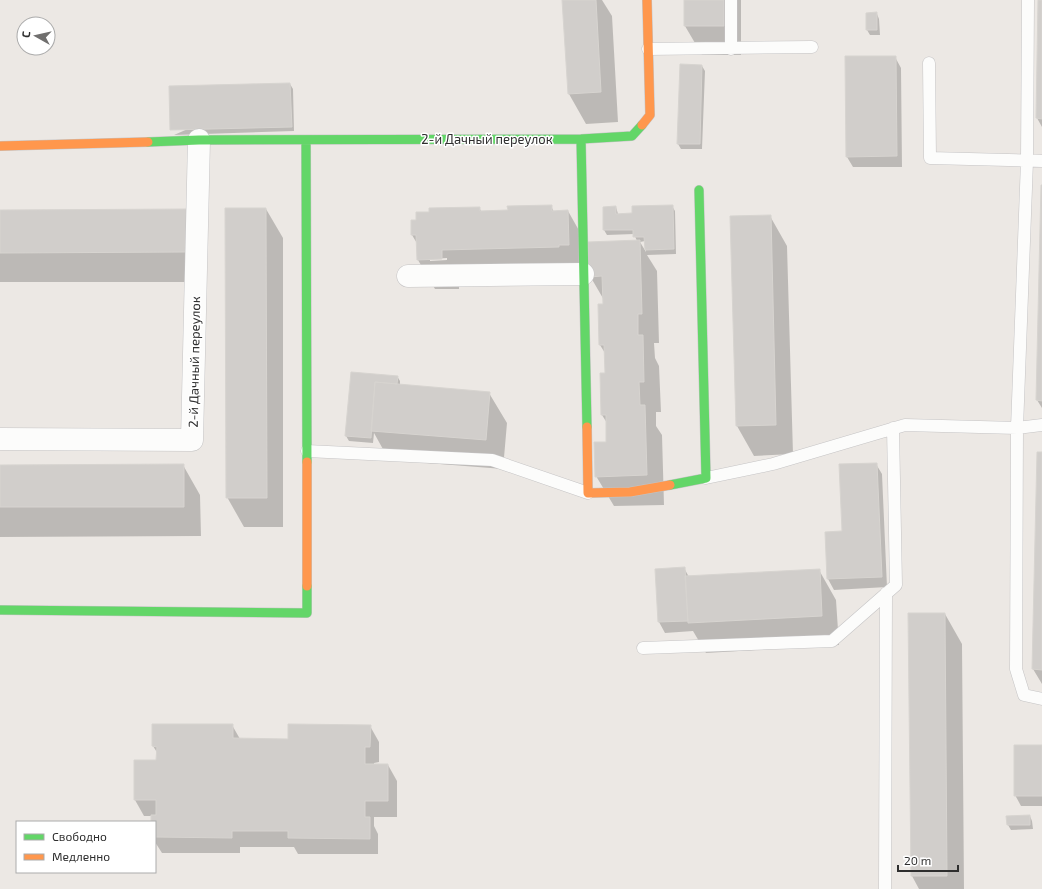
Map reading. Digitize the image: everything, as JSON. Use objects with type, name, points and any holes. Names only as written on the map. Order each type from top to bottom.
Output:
[{"type":"street","name":"2-й Дачный переулок","points":[[0,146],[199,140],[581,139],[632,136],[650,115],[647,0]]},
{"type":"street","points":[[581,139],[588,493],[630,492],[706,478],[699,190]]},
{"type":"street","name":"2-й Дачный переулок","points":[[0,439],[192,440],[199,140]]},
{"type":"street","points":[[0,610],[307,613],[306,140]]},
{"type":"street","points":[[408,276],[583,274]]},
{"type":"lane","points":[[731,0],[731,49]]},
{"type":"lane","points":[[1028,0],[1027,161],[1017,428],[1016,669],[1024,695],[1042,699]]},
{"type":"lane","points":[[648,49],[812,47]]},
{"type":"lane","points":[[929,63],[930,158],[1042,161]]},
{"type":"lane","points":[[706,478],[773,464],[905,425],[1017,428],[1042,425]]},
{"type":"lane","points":[[643,648],[832,641],[896,585],[894,428]]},
{"type":"lane","points":[[307,451],[492,460],[588,493]]},
{"type":"lane","points":[[885,889],[886,593]]},
{"type":"building","points":[[562,0],[596,0],[601,92],[568,94]]},
{"type":"building","points":[[684,0],[724,0],[724,26],[684,26]]},
{"type":"building","points":[[1038,0],[1042,0],[1042,119],[1036,118]]},
{"type":"building","points":[[877,12],[877,30],[866,30],[866,13]]},
{"type":"building","points":[[845,56],[896,56],[897,156],[846,157]]},
{"type":"building","points":[[680,64],[702,65],[700,144],[677,144]]},
{"type":"building","points":[[290,83],[292,127],[170,130],[169,86]]},
{"type":"building","points":[[1042,185],[1042,401],[1036,400]]},
{"type":"building","points":[[552,205],[552,211],[568,210],[569,245],[559,245],[559,247],[442,250],[442,259],[417,260],[416,235],[411,235],[411,220],[416,220],[416,212],[429,212],[429,208],[480,207],[480,211],[508,210],[507,206]]},
{"type":"building","points":[[673,205],[674,249],[645,250],[644,237],[633,237],[633,230],[603,230],[603,207],[616,206],[616,214],[632,213],[632,206]]},
{"type":"building","points":[[225,208],[266,208],[267,498],[226,498]]},
{"type":"building","points":[[187,209],[187,252],[0,253],[0,210]]},
{"type":"building","points":[[771,215],[776,425],[736,426],[730,216]]},
{"type":"building","points":[[640,240],[642,314],[638,314],[638,335],[643,335],[644,382],[639,382],[640,405],[645,405],[647,475],[595,477],[594,442],[606,442],[606,415],[601,415],[600,373],[605,373],[604,345],[599,345],[598,304],[603,304],[602,276],[589,277],[588,242]]},
{"type":"building","points":[[351,372],[398,376],[397,384],[375,382],[371,438],[345,436]]},
{"type":"building","points":[[375,382],[490,392],[486,440],[371,431]]},
{"type":"building","points":[[1037,452],[1042,452],[1042,670],[1032,669]]},
{"type":"building","points":[[877,463],[882,577],[827,579],[825,532],[842,531],[839,464]]},
{"type":"building","points":[[184,464],[184,507],[0,507],[0,465]]},
{"type":"building","points":[[685,567],[688,621],[658,622],[655,569]]},
{"type":"building","points":[[820,569],[822,616],[688,623],[685,576]]},
{"type":"building","points":[[908,613],[945,613],[947,876],[911,876]]},
{"type":"building","points":[[152,724],[233,724],[233,738],[288,739],[288,724],[371,725],[370,747],[365,747],[365,764],[388,764],[388,801],[365,801],[365,817],[370,817],[370,839],[288,838],[288,831],[232,831],[232,838],[156,837],[156,821],[151,821],[151,815],[156,815],[156,800],[134,800],[134,760],[156,760],[157,747],[152,746]]},
{"type":"building","points":[[1014,745],[1042,745],[1042,796],[1014,796]]},
{"type":"building","points":[[1030,815],[1030,825],[1007,825],[1006,816]]},
{"type":"traffic: fast","points":[[148,142],[199,140],[581,139],[632,136],[642,125]]},
{"type":"traffic: fast","points":[[581,139],[587,427]]},
{"type":"traffic: fast","points":[[306,140],[307,462]]},
{"type":"traffic: fast","points":[[670,485],[706,478],[699,190]]},
{"type":"traffic: fast","points":[[0,610],[307,613],[307,586]]},
{"type":"traffic: slow","points":[[642,125],[650,115],[647,0]]},
{"type":"traffic: slow","points":[[0,146],[148,142]]},
{"type":"traffic: slow","points":[[587,427],[588,493],[630,492],[670,485]]},
{"type":"traffic: slow","points":[[307,462],[307,586]]}]
